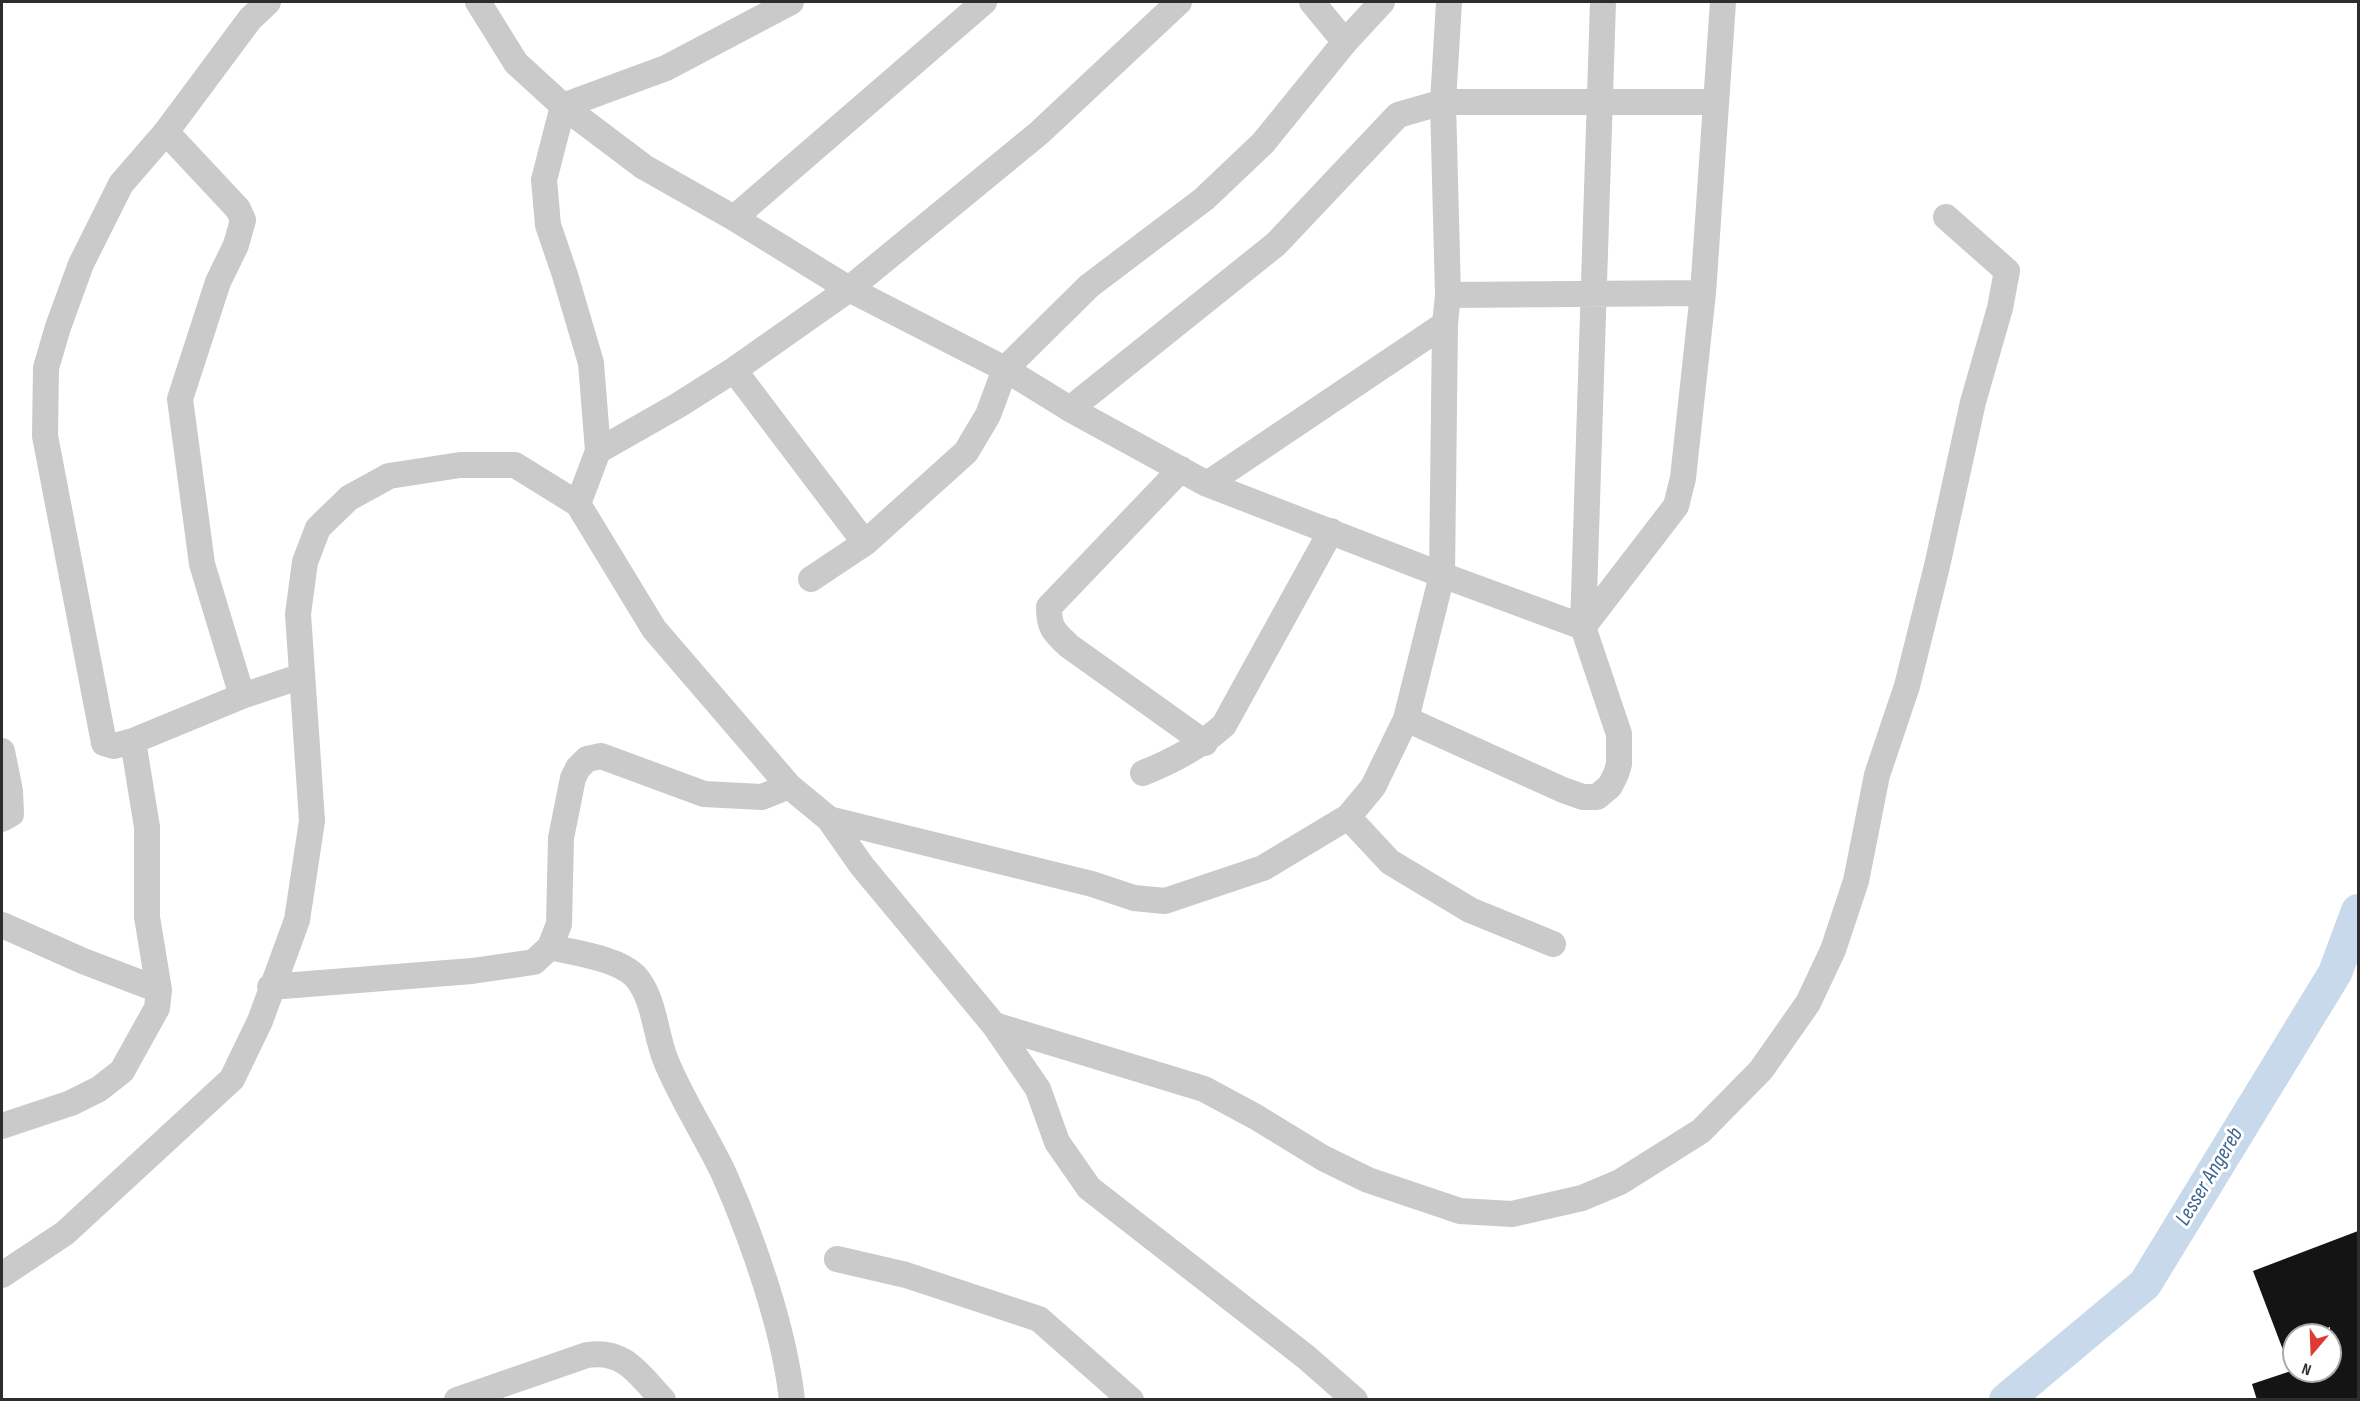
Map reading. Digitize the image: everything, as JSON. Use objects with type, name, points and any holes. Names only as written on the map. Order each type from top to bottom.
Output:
[{"type":"street","points":[[267,2],[250,19],[166,132],[120,184],[81,264],[58,327],[46,368],[45,436],[104,743],[114,746],[133,741],[242,696],[302,676]]},
{"type":"street","points":[[478,2],[516,63],[563,106],[644,167],[734,218],[849,289],[1005,369],[1070,409],[1207,484],[1583,627]]},
{"type":"street","points":[[563,106],[666,68],[791,2]]},
{"type":"street","points":[[734,218],[984,2]]},
{"type":"street","points":[[598,451],[734,370],[849,289],[1038,133],[1179,2]]},
{"type":"street","points":[[1312,2],[1345,42]]},
{"type":"street","points":[[811,579],[865,543],[966,452],[988,416],[1005,369],[1089,286],[1204,200],[1263,143],[1345,42],[1382,2]]},
{"type":"street","points":[[828,819],[1092,884],[1134,898],[1165,901],[1263,868],[1348,817],[1373,787],[1406,719],[1442,575],[1445,324],[1448,295],[1443,102],[1449,2]]},
{"type":"street","points":[[1406,719],[1583,797],[1597,797],[1610,786],[1619,764],[1619,734],[1583,627],[1602,2]]},
{"type":"street","points":[[1583,627],[1676,506],[1683,478],[1703,293],[1723,2]]},
{"type":"street","points":[[1070,409],[1276,244],[1398,115],[1443,102],[1716,102]]},
{"type":"street","points":[[563,106],[544,180],[548,225],[591,363],[598,451],[578,504]]},
{"type":"street","points":[[166,132],[238,210],[243,220],[236,245],[218,282],[180,399],[202,564],[242,696]]},
{"type":"street","points":[[994,1024],[1204,1089],[1256,1117],[1323,1158],[1368,1180],[1460,1211],[1512,1214],[1582,1198],[1620,1182],[1701,1131],[1761,1070],[1808,1003],[1833,950],[1856,881],[1877,775],[1907,686],[1973,402],[2000,308],[2007,271],[1946,217]]},
{"type":"street","points":[[1448,295],[1703,293]]},
{"type":"street","points":[[1207,484],[1445,324]]},
{"type":"street","points":[[734,370],[865,543]]},
{"type":"street","points":[[2,1275],[65,1233],[232,1079],[260,1021],[270,987],[297,920],[312,821],[298,614],[305,562],[318,528],[349,498],[389,476],[460,465],[515,465],[578,504],[654,629],[789,786],[828,819],[862,866],[994,1024],[1038,1089],[1057,1142],[1089,1188],[1306,1357],[1355,1400]]},
{"type":"street","points":[[1181,469],[1049,607],[1049,623],[1055,633],[1069,646],[1205,743]]},
{"type":"street","points":[[1143,773],[1205,743],[1224,725],[1330,531]]},
{"type":"street","points":[[2,1126],[72,1104],[99,1089],[122,1071],[157,1008],[159,990],[147,917],[147,827],[133,741]]},
{"type":"street","points":[[2,751],[10,791],[11,814],[2,819]]},
{"type":"street","points":[[270,987],[472,971],[534,962],[550,947],[559,924],[561,838],[573,778],[578,768],[587,759],[602,756],[704,794],[762,797],[789,786]]},
{"type":"street","points":[[1348,817],[1390,862],[1470,910],[1553,944]]},
{"type":"street","points":[[2,925],[82,961],[159,990]]},
{"type":"street","points":[[550,947],[614,963],[634,976],[645,992],[666,1060],[724,1175],[757,1260],[788,1365],[792,1400]]},
{"type":"street","points":[[837,1259],[906,1275],[1039,1319],[1131,1400]]},
{"type":"street","points":[[457,1400],[598,1353],[612,1354],[627,1363],[663,1400]]},
{"type":"building","points":[[2358,1231],[2358,1400],[2257,1400],[2252,1384],[2282,1374],[2282,1383],[2342,1383],[2342,1323],[2282,1323],[2282,1347],[2253,1271]]},
{"type":"waterway","name":"Lesser Angereb","points":[[2006,1400],[2145,1284],[2335,973],[2358,911]]}]
